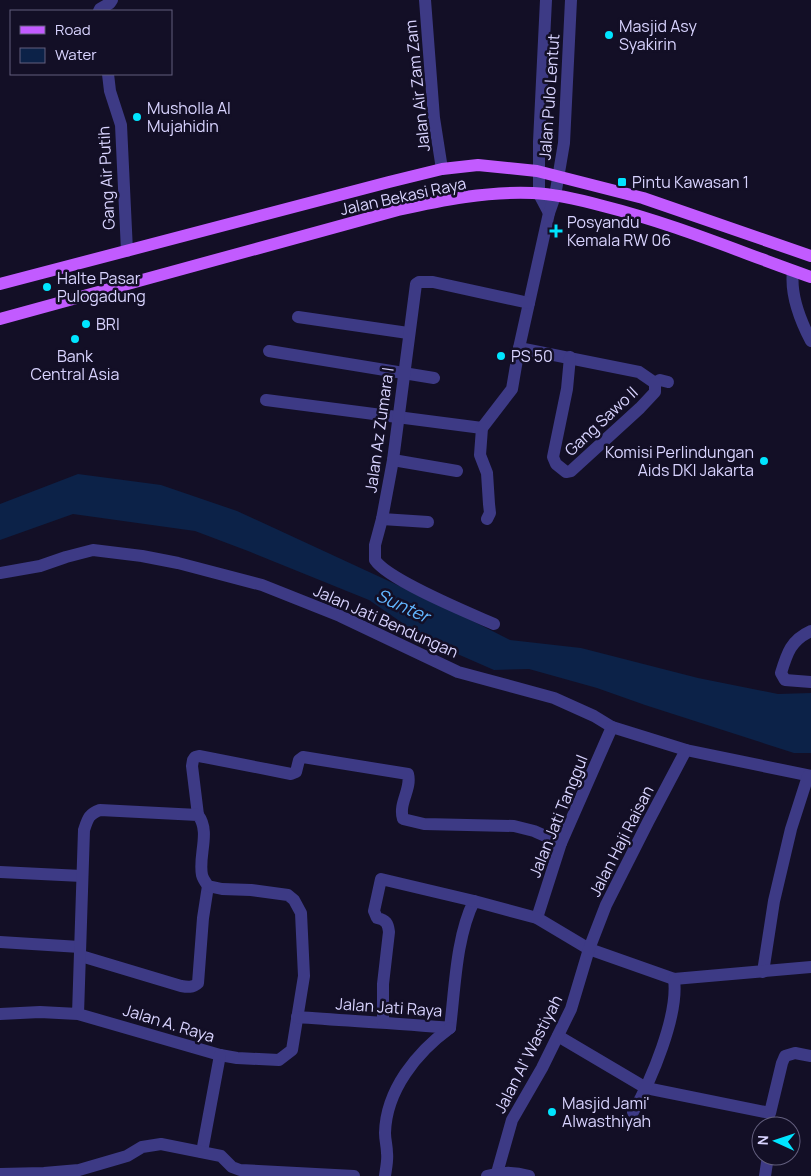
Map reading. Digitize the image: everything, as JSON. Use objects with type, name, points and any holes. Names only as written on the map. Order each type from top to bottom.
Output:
[{"type":"main road","name":"Jalan Bekasi Raya","points":[[0,284],[389,182],[442,169],[478,165],[512,168],[559,176],[643,198],[806,254]]},
{"type":"main road","name":"Jalan Bekasi Raya","points":[[0,318],[398,210],[456,198],[539,194],[577,199],[638,215],[751,254],[802,274]]},
{"type":"street","points":[[100,10],[112,0]]},
{"type":"street","name":"Jalan Air Zam Zam","points":[[425,0],[434,118],[442,169]]},
{"type":"street","name":"Jalan Pulo Lentut","points":[[539,194],[546,0]]},
{"type":"street","name":"Jalan Pulo Lentut","points":[[482,428],[509,395],[513,387],[519,348],[549,213],[556,196],[564,143],[572,0]]},
{"type":"street","name":"Gang Air Putih","points":[[108,75],[110,91],[121,125],[127,251]]},
{"type":"street","points":[[539,194],[549,213]]},
{"type":"street","points":[[802,274],[792,284],[793,296],[811,341]]},
{"type":"street","name":"Jalan Az Zumara I","points":[[494,624],[388,573],[377,564],[374,545],[382,519],[393,460],[408,333],[416,284],[419,282],[432,282],[450,285],[529,303]]},
{"type":"street","points":[[298,317],[408,333]]},
{"type":"street","points":[[519,348],[639,372],[655,383],[660,380],[668,382]]},
{"type":"street","points":[[269,351],[434,378]]},
{"type":"street","name":"Gang Sawo II","points":[[570,357],[567,389],[553,457],[556,464],[566,472],[571,471],[592,453],[653,395],[656,388],[655,383]]},
{"type":"street","points":[[266,400],[482,428],[480,455],[486,473],[490,513],[487,519]]},
{"type":"street","points":[[393,460],[456,471]]},
{"type":"street","points":[[382,519],[428,522]]},
{"type":"street","name":"Jalan Jati Bendungan","points":[[0,573],[40,566],[66,556],[93,550],[178,563],[262,585],[340,616],[458,672],[554,698],[594,716],[612,727],[686,750],[810,776]]},
{"type":"street","points":[[811,631],[791,646],[787,653],[782,673],[785,680],[811,682]]},
{"type":"street","name":"Jalan Jati Tanggul","points":[[537,918],[561,844],[612,727]]},
{"type":"street","name":"Jalan Haji Raisan","points":[[590,949],[606,905],[686,750]]},
{"type":"street","points":[[0,942],[80,952],[181,986],[195,986],[198,983],[203,918],[208,886],[202,877],[201,863],[204,829],[202,820],[198,815],[192,766],[194,758],[199,756],[291,774],[296,772],[299,760],[303,757],[396,771],[408,774],[409,779],[403,804],[403,819],[424,824],[514,826],[534,831],[561,844]]},
{"type":"street","points":[[763,972],[776,892],[791,829],[810,776]]},
{"type":"street","points":[[78,1014],[84,830],[88,816],[92,812],[100,810],[198,815]]},
{"type":"street","points":[[0,872],[82,876]]},
{"type":"street","points":[[383,1022],[383,984],[389,932],[388,924],[384,919],[377,918],[374,911],[382,878],[537,918],[590,949],[674,979],[811,967]]},
{"type":"street","points":[[208,886],[288,895],[294,900],[300,913],[304,976],[297,1017]]},
{"type":"street","name":"Jalan Jati Raya","points":[[297,1017],[450,1028],[461,936],[467,915],[474,901]]},
{"type":"street","name":"Jalan Al' Wastiyah","points":[[492,1174],[509,1128],[571,1009],[590,949]]},
{"type":"street","points":[[633,1112],[646,1088],[669,1022],[673,1004],[674,979]]},
{"type":"street","name":"Jalan A. Raya","points":[[0,1014],[40,1012],[78,1014],[220,1055],[237,1058],[280,1060],[292,1050],[297,1017]]},
{"type":"street","points":[[385,1176],[387,1153],[385,1134],[391,1101],[411,1064],[433,1040],[450,1028]]},
{"type":"street","points":[[558,1036],[646,1088],[770,1113],[785,1056],[796,1053],[811,1056]]},
{"type":"street","points":[[202,1152],[220,1055]]},
{"type":"street","points":[[0,1174],[44,1174],[79,1170],[127,1156],[142,1147],[161,1144],[221,1156],[232,1167],[240,1170],[354,1176]]},
{"type":"street","points":[[492,1174],[522,1174],[529,1176]]},
{"type":"water","name":"Sunter","points":[[78,474],[161,485],[237,511],[447,608],[510,640],[581,648],[698,678],[778,694],[811,693],[811,753],[794,753],[597,688],[529,669],[494,670],[430,642],[369,600],[195,531],[73,514],[0,540],[0,504]]},
{"type":"place","name":"Masjid Asy Syakirin","points":[[609,35]]},
{"type":"place","name":"Musholla Al Mujahidin","points":[[137,117]]},
{"type":"place","name":"Pintu Kawasan 1","points":[[622,182]]},
{"type":"place","name":"Posyandu Kemala RW 06","points":[[556,231]]},
{"type":"place","name":"Halte Pasar Pulogadung","points":[[47,287]]},
{"type":"place","name":"BRI","points":[[86,324]]},
{"type":"place","name":"Bank Central Asia","points":[[75,339]]},
{"type":"place","name":"PS 50","points":[[501,356]]},
{"type":"place","name":"Komisi Perlindungan Aids DKI Jakarta","points":[[764,461]]},
{"type":"place","name":"Masjid Jami' Alwasthiyah","points":[[552,1112]]}]
